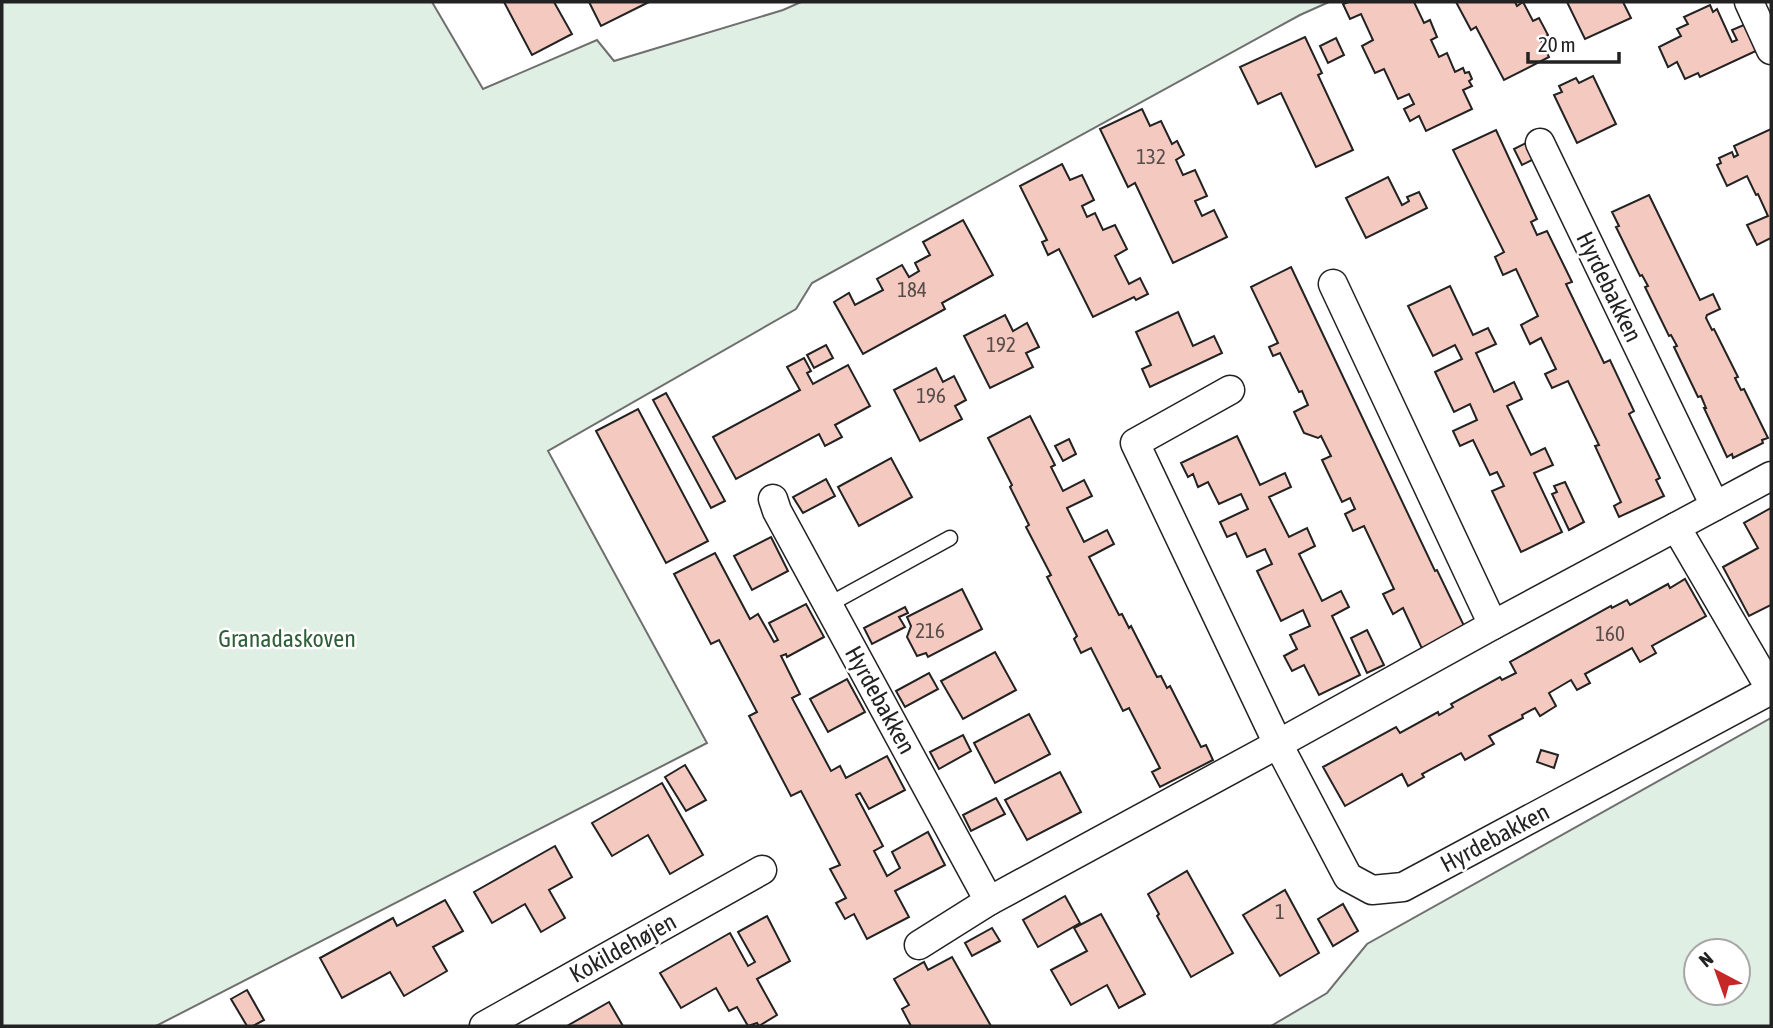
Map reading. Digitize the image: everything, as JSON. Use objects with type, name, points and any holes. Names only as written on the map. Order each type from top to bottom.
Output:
[{"type":"street","points":[[1749,2],[1771,50]]},
{"type":"street","name":"Hyrdebakken","points":[[1540,143],[1716,506]]},
{"type":"street","points":[[1333,284],[1493,625]]},
{"type":"street","name":"Hyrdebakken","points":[[1230,390],[1135,443],[1278,744],[1348,877],[1372,890],[1403,887],[1771,690],[1676,527]]},
{"type":"street","points":[[919,945],[989,901],[1771,476]]},
{"type":"street","name":"Hyrdebakken","points":[[773,499],[989,901]]},
{"type":"street","name":"Kokildehøjen","points":[[484,1026],[762,870]]},
{"type":"lane","points":[[828,605],[950,538]]},
{"type":"green space","name":"Granadaskoven","points":[[2,2],[432,2],[483,89],[597,40],[614,61],[783,10],[801,2],[1329,2],[1300,15],[812,283],[796,309],[548,451],[707,743],[156,1026],[2,1026]]},
{"type":"green space","points":[[1771,718],[1771,1026],[1271,1026],[1327,993],[1367,944]]},
{"type":"building","points":[[504,2],[554,2],[572,34],[532,55]]},
{"type":"building","points":[[589,2],[649,2],[601,26]]},
{"type":"building","points":[[1414,2],[1424,23],[1430,20],[1437,37],[1431,40],[1439,57],[1447,53],[1455,72],[1463,68],[1465,73],[1469,72],[1472,86],[1463,90],[1472,109],[1426,131],[1419,116],[1410,121],[1404,109],[1414,104],[1409,94],[1398,99],[1384,69],[1375,73],[1362,46],[1373,40],[1361,14],[1350,19],[1343,4]]},
{"type":"building","points":[[1456,2],[1515,2],[1517,6],[1523,2],[1533,21],[1539,18],[1548,35],[1540,39],[1549,57],[1504,80],[1476,27],[1471,30]]},
{"type":"building","points":[[1567,2],[1623,2],[1631,18],[1585,39]]},
{"type":"building","points":[[1710,5],[1713,12],[1717,9],[1732,42],[1737,40],[1732,30],[1746,24],[1758,50],[1700,77],[1698,73],[1685,79],[1677,62],[1668,67],[1659,47],[1681,36],[1677,29],[1688,24],[1684,17]]},
{"type":"building","points":[[1305,37],[1322,73],[1318,75],[1353,150],[1316,167],[1281,93],[1258,104],[1240,67]]},
{"type":"building","points":[[1336,38],[1344,55],[1328,63],[1320,46]]},
{"type":"building","points":[[1593,76],[1616,124],[1577,143],[1554,95],[1562,92],[1559,86],[1576,78],[1579,83]]},
{"type":"building","points":[[1142,109],[1150,126],[1161,121],[1172,144],[1177,141],[1184,155],[1176,160],[1183,175],[1195,170],[1207,196],[1195,201],[1202,216],[1214,210],[1227,237],[1173,263],[1135,183],[1128,187],[1100,129]]},
{"type":"building","points":[[1771,129],[1771,238],[1757,245],[1747,225],[1768,216],[1758,194],[1756,195],[1747,176],[1727,186],[1717,165],[1721,163],[1719,158],[1732,152],[1734,157],[1738,155],[1734,146]]},
{"type":"building","points":[[1496,130],[1537,219],[1531,222],[1537,235],[1547,231],[1572,282],[1566,284],[1604,363],[1610,360],[1634,411],[1629,414],[1660,478],[1656,480],[1664,496],[1619,517],[1614,506],[1621,502],[1595,446],[1599,445],[1568,381],[1552,388],[1545,374],[1556,369],[1541,338],[1530,344],[1521,325],[1538,316],[1516,269],[1503,275],[1495,257],[1504,252],[1453,150]]},
{"type":"building","points":[[1526,143],[1534,159],[1522,165],[1514,149]]},
{"type":"building","points":[[1062,164],[1070,180],[1082,175],[1094,200],[1082,206],[1087,217],[1095,213],[1103,230],[1115,225],[1127,249],[1115,256],[1129,284],[1140,278],[1148,294],[1136,300],[1134,297],[1093,317],[1059,249],[1048,255],[1042,242],[1047,240],[1020,186]]},
{"type":"building","points":[[1388,177],[1402,205],[1409,201],[1407,197],[1419,192],[1427,208],[1366,238],[1346,198]]},
{"type":"building","points":[[1649,195],[1700,300],[1713,294],[1720,309],[1706,318],[1768,438],[1733,458],[1732,454],[1727,457],[1701,396],[1698,397],[1674,347],[1677,346],[1671,335],[1669,336],[1645,287],[1648,286],[1642,275],[1640,276],[1616,227],[1619,226],[1612,212]]},
{"type":"building","points":[[963,220],[993,275],[942,303],[945,309],[863,354],[834,302],[849,293],[855,305],[883,290],[877,279],[902,265],[909,277],[919,271],[915,263],[930,255],[923,242]]},
{"type":"building","points":[[1291,267],[1435,571],[1437,570],[1468,634],[1425,655],[1403,608],[1393,614],[1383,594],[1394,589],[1364,526],[1353,531],[1345,514],[1355,509],[1350,498],[1342,502],[1322,460],[1331,456],[1321,436],[1318,438],[1304,433],[1294,412],[1308,405],[1302,391],[1299,392],[1280,353],[1273,356],[1269,347],[1278,343],[1251,287]]},
{"type":"building","points":[[1450,286],[1473,335],[1488,328],[1496,344],[1476,353],[1494,392],[1514,382],[1522,399],[1507,406],[1531,455],[1545,448],[1553,465],[1534,473],[1562,532],[1521,552],[1492,491],[1504,486],[1497,472],[1490,475],[1473,440],[1460,446],[1453,431],[1477,420],[1470,404],[1454,412],[1435,372],[1462,359],[1455,345],[1433,356],[1408,306]]},
{"type":"building","points":[[1178,312],[1193,346],[1214,336],[1222,353],[1150,387],[1142,369],[1151,365],[1136,332]]},
{"type":"building","points":[[1005,315],[1013,331],[1027,323],[1039,347],[1026,353],[1033,367],[990,388],[964,336]]},
{"type":"building","points":[[826,345],[833,358],[814,368],[807,355]]},
{"type":"building","points":[[804,358],[811,371],[807,373],[813,384],[848,365],[870,406],[835,425],[842,437],[825,446],[819,434],[736,479],[713,437],[800,390],[787,367]]},
{"type":"building","points":[[936,368],[943,382],[954,376],[966,400],[955,406],[962,419],[920,441],[894,390]]},
{"type":"building","points":[[666,393],[725,501],[711,508],[653,400]]},
{"type":"building","points":[[638,409],[708,541],[666,563],[596,431]]},
{"type":"building","points":[[1030,416],[1055,465],[1051,467],[1063,491],[1084,480],[1092,496],[1067,508],[1084,542],[1107,530],[1114,544],[1089,557],[1119,615],[1122,614],[1129,628],[1131,626],[1157,677],[1161,676],[1167,688],[1170,686],[1201,747],[1206,745],[1213,760],[1160,787],[1152,772],[1160,768],[1129,708],[1123,711],[1091,648],[1081,653],[1074,639],[1077,636],[1047,577],[1051,575],[1026,527],[1029,525],[1010,487],[1012,485],[988,438]]},
{"type":"building","points":[[1237,436],[1260,485],[1285,473],[1291,487],[1269,497],[1289,537],[1307,528],[1315,546],[1299,554],[1322,601],[1341,591],[1349,607],[1332,616],[1360,675],[1319,695],[1304,665],[1292,671],[1284,656],[1297,649],[1290,635],[1310,626],[1303,610],[1281,621],[1257,571],[1272,564],[1265,549],[1247,557],[1236,533],[1227,537],[1220,522],[1248,509],[1241,494],[1219,504],[1208,482],[1198,487],[1193,474],[1188,477],[1181,463]]},
{"type":"building","points":[[1069,439],[1076,454],[1063,461],[1055,446]]},
{"type":"building","points":[[891,458],[912,497],[859,526],[838,487]]},
{"type":"building","points":[[826,479],[835,496],[803,513],[793,497]]},
{"type":"building","points":[[1565,482],[1584,522],[1569,530],[1552,494],[1557,492],[1554,486]]},
{"type":"building","points":[[1771,508],[1771,605],[1749,616],[1723,567],[1758,548],[1744,523]]},
{"type":"building","points":[[771,537],[788,571],[752,590],[734,556]]},
{"type":"building","points":[[715,553],[750,619],[758,614],[774,642],[778,640],[769,623],[806,604],[824,637],[787,657],[786,654],[781,656],[800,694],[792,698],[831,771],[840,766],[846,778],[887,756],[905,790],[869,809],[860,793],[856,795],[883,846],[874,851],[887,876],[900,868],[892,852],[928,832],[945,865],[895,891],[909,917],[867,939],[854,914],[845,919],[836,903],[846,898],[830,869],[840,865],[801,791],[791,796],[749,716],[757,712],[719,640],[711,644],[674,574]]},
{"type":"building","points":[[1685,579],[1706,616],[1652,646],[1656,653],[1640,662],[1632,648],[1585,674],[1590,683],[1577,690],[1571,680],[1549,693],[1556,706],[1540,716],[1535,708],[1522,715],[1523,718],[1489,736],[1494,744],[1465,760],[1461,753],[1422,774],[1424,777],[1408,786],[1402,774],[1345,806],[1323,767],[1396,727],[1400,733],[1438,712],[1439,715],[1453,707],[1451,704],[1500,677],[1502,680],[1516,673],[1510,662],[1611,606],[1612,608],[1627,600],[1630,605],[1668,584],[1670,588]]},
{"type":"building","points":[[962,589],[982,629],[928,657],[926,653],[917,656],[907,637],[911,626],[907,617]]},
{"type":"building","points":[[905,607],[908,613],[899,617],[905,627],[872,644],[864,628]]},
{"type":"building","points":[[1367,630],[1384,665],[1367,673],[1351,638]]},
{"type":"building","points":[[995,652],[1016,690],[963,719],[941,681]]},
{"type":"building","points":[[929,673],[938,689],[905,707],[896,691]]},
{"type":"building","points":[[847,679],[865,712],[828,732],[810,699]]},
{"type":"building","points":[[1029,714],[1050,754],[995,783],[974,743]]},
{"type":"building","points":[[963,735],[971,751],[939,769],[930,752]]},
{"type":"building","points":[[1541,750],[1558,755],[1554,768],[1537,762]]},
{"type":"building","points":[[685,765],[706,800],[686,811],[665,777]]},
{"type":"building","points":[[1060,772],[1081,812],[1027,840],[1005,800]]},
{"type":"building","points":[[662,783],[703,855],[670,874],[648,835],[612,856],[592,823]]},
{"type":"building","points":[[996,798],[1005,814],[971,831],[963,815]]},
{"type":"building","points":[[555,846],[572,877],[549,890],[565,918],[541,932],[525,904],[492,923],[474,892]]},
{"type":"building","points":[[1187,871],[1233,953],[1191,977],[1157,916],[1159,914],[1148,894]]},
{"type":"building","points":[[1285,890],[1319,953],[1280,976],[1243,915]]},
{"type":"building","points":[[1065,896],[1080,923],[1038,947],[1023,920]]},
{"type":"building","points":[[445,900],[463,931],[433,947],[447,971],[404,996],[390,972],[342,998],[320,958],[393,918],[397,926]]},
{"type":"building","points":[[1343,904],[1358,931],[1333,946],[1318,919]]},
{"type":"building","points":[[1101,914],[1145,994],[1119,1008],[1107,985],[1071,1005],[1051,970],[1087,951],[1074,928]]},
{"type":"building","points":[[767,916],[790,961],[757,979],[777,1015],[759,1026],[757,1023],[748,1026],[737,1007],[729,1011],[716,988],[681,1008],[660,973],[730,933],[748,966],[755,962],[738,932]]},
{"type":"building","points":[[992,928],[1000,941],[972,956],[965,943]]},
{"type":"building","points":[[952,957],[991,1026],[911,1026],[902,1009],[909,1005],[894,979],[924,962],[928,970]]},
{"type":"building","points":[[247,990],[264,1020],[253,1026],[247,1026],[231,999]]},
{"type":"building","points":[[609,1002],[623,1026],[567,1026]]}]
